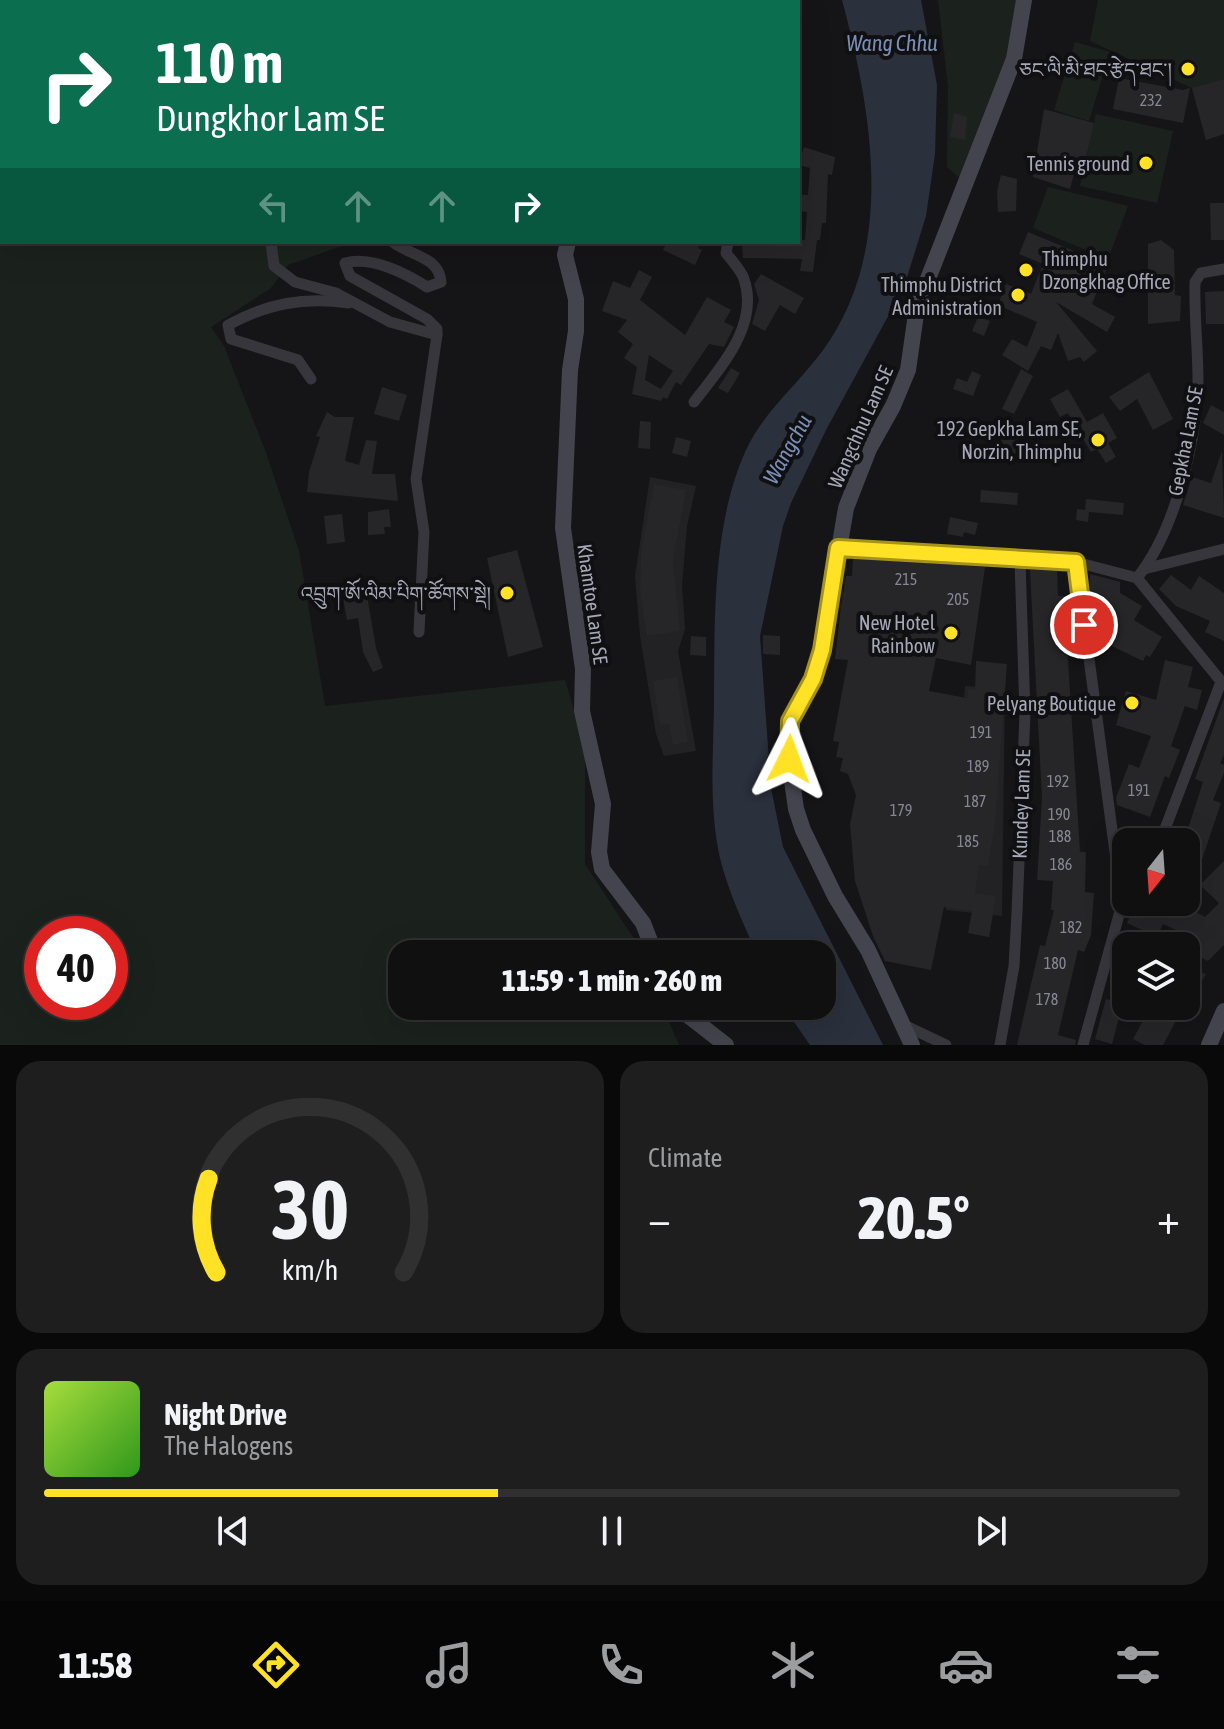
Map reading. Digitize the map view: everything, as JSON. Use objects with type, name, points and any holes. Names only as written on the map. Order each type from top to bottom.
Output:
[{"type":"street","name":"Wangchhu Lam SE","points":[[912,1045],[906,1026],[868,950],[835,896],[796,809],[789,759],[790,721],[813,679],[822,650],[838,548],[856,478],[908,370],[917,307],[1014,59],[1024,0]]},
{"type":"street","points":[[271,244],[274,266],[295,282],[336,293],[390,322],[437,335]]},
{"type":"street","points":[[397,244],[430,260],[441,275],[441,282],[427,287],[410,276],[359,259],[345,263],[345,269],[350,276],[427,319],[437,329],[429,406],[416,479],[424,532],[419,632]]},
{"type":"street","name":"Khamtoe Lam SE","points":[[568,244],[565,255],[576,299],[576,331],[570,370],[563,528],[583,669],[582,711],[603,804],[599,852],[602,869],[643,923],[650,940]]},
{"type":"street","points":[[694,402],[731,354],[740,336],[745,307],[744,279],[726,253],[728,244]]},
{"type":"street","name":"Gepkha Lam SE","points":[[1140,573],[1171,513],[1186,460],[1198,384],[1195,282],[1201,273],[1224,269]]},
{"type":"street","points":[[311,379],[298,360],[231,339],[228,325],[273,304],[307,298],[353,304]]},
{"type":"street","points":[[838,548],[1076,562],[1140,573],[1224,549]]},
{"type":"street","name":"Kundey Lam SE","points":[[1000,1045],[1014,966],[1017,912],[1025,713],[1020,561]]},
{"type":"street","points":[[1076,562],[1114,828]]},
{"type":"street","points":[[1140,573],[1223,684],[1166,828]]},
{"type":"street","points":[[1083,1045],[1119,916]]},
{"type":"street","points":[[1209,1045],[1224,1011]]},
{"type":"street","points":[[694,1020],[726,1045]]},
{"type":"street","points":[[906,1026],[946,1045]]},
{"type":"shaded area","points":[[938,0],[1017,0],[1004,70],[964,182],[947,167],[948,86]]},
{"type":"shaded area","name":"ཅང་ལི་མི་ཐང་རྩེད་ཐང་།","points":[[1098,0],[1224,0],[1224,134],[1206,140],[1192,88],[1090,41]]},
{"type":"shaded area","points":[[1075,42],[1110,52],[1089,121],[1054,110]]},
{"type":"shaded area","points":[[1096,114],[1173,131],[1157,203],[1080,186]]},
{"type":"shaded area","points":[[1048,187],[1128,206],[1108,259],[1033,228]]},
{"type":"shaded area","points":[[0,244],[347,244],[288,265],[271,288],[211,327],[224,346],[265,450],[299,551],[325,706],[565,680],[585,747],[585,864],[635,940],[388,940],[388,1020],[668,1020],[679,1045],[0,1045]]},
{"type":"shaded area","points":[[650,477],[696,486],[687,526],[682,585],[685,629],[678,651],[696,751],[664,756],[656,734],[640,636],[635,576]]},
{"type":"shaded area","points":[[965,686],[1005,688],[1002,916],[946,910]]},
{"type":"water","name":"Wang Chhu","points":[[842,0],[921,0],[937,85],[935,154],[926,216],[904,287],[826,430],[791,503],[783,526],[760,636],[771,788],[783,847],[830,940],[751,940],[723,870],[713,802],[717,576],[726,511],[746,450],[764,420],[830,340],[850,301],[863,260],[870,217],[871,173],[862,85]]},
{"type":"water","name":"Wang Chhu","points":[[836,952],[883,1045],[810,1045],[793,1020],[836,1020]]},
{"type":"building","points":[[1119,78],[1183,90],[1190,88],[1183,123],[1113,109]]},
{"type":"building","points":[[1224,79],[1224,134],[1206,140],[1192,88]]},
{"type":"building","points":[[1044,109],[1094,123],[1082,176],[1074,174],[1070,189],[1033,177]]},
{"type":"building","points":[[954,113],[967,117],[965,140],[950,137]]},
{"type":"building","points":[[804,147],[835,157],[832,175],[828,174],[826,223],[822,223],[820,240],[817,240],[813,272],[800,271],[802,259],[743,258],[742,244],[800,244],[800,240],[805,240],[807,212],[800,211],[800,194],[808,195],[810,168],[800,165]]},
{"type":"building","points":[[1001,175],[1017,179],[1016,211],[998,212],[997,191]]},
{"type":"building","points":[[1210,203],[1224,203],[1224,240],[1211,240]]},
{"type":"building","points":[[1028,232],[1108,265],[1092,304],[1115,317],[1107,332],[1056,302],[1097,351],[1084,362],[1080,357],[1068,361],[1058,333],[1051,350],[1041,346],[1028,371],[1002,355],[1012,339],[1027,347],[1037,322],[998,305],[1006,284],[1031,294],[1043,264],[1019,254]]},
{"type":"building","points":[[1161,240],[1174,250],[1175,295],[1181,296],[1180,321],[1148,324],[1148,244]]},
{"type":"building","points":[[666,244],[699,244],[698,248],[702,250],[695,265],[663,250]]},
{"type":"building","points":[[639,270],[652,277],[640,300],[685,335],[707,297],[731,310],[724,322],[734,327],[724,347],[709,344],[681,385],[676,382],[667,399],[663,397],[661,401],[632,394],[637,367],[624,358],[633,344],[618,332],[627,320],[602,311],[613,281],[630,288]],"holes":[[[649,355],[673,371],[661,389],[645,380]]]},
{"type":"building","points":[[761,274],[804,298],[795,314],[780,305],[765,331],[752,324],[759,300],[754,284]]},
{"type":"building","points":[[1224,291],[1224,324],[1206,324],[1205,292]]},
{"type":"building","points":[[978,317],[990,321],[984,336],[972,331]]},
{"type":"building","points":[[731,368],[740,373],[728,393],[718,388]]},
{"type":"building","points":[[1021,369],[1033,376],[1014,414],[1002,409]]},
{"type":"building","points":[[972,371],[981,375],[973,396],[953,389],[957,378],[967,382]]},
{"type":"building","points":[[1149,372],[1173,419],[1153,430],[1137,399],[1120,411],[1109,397]]},
{"type":"building","points":[[382,387],[407,395],[399,421],[374,414]]},
{"type":"building","name":"192 Gepkha Lam SE, Norzin, Thimphu","points":[[1068,389],[1087,422],[1103,413],[1117,438],[1108,443],[1116,457],[1106,463],[1097,449],[1091,452],[1068,413],[1060,417],[1050,399]]},
{"type":"building","points":[[1211,405],[1224,412],[1224,435],[1203,423]]},
{"type":"building","points":[[327,412],[335,417],[354,417],[345,461],[359,465],[366,440],[377,441],[372,474],[395,474],[398,501],[307,492],[309,472],[320,437],[316,436]]},
{"type":"building","points":[[640,421],[651,422],[650,449],[638,448]]},
{"type":"building","points":[[1017,428],[1028,452],[1011,460],[999,436]]},
{"type":"building","points":[[676,437],[691,441],[687,457],[672,453]]},
{"type":"building","points":[[1222,451],[1224,518],[1183,505],[1192,477],[1211,483]]},
{"type":"building","points":[[654,484],[686,490],[673,561],[680,631],[647,636],[640,591],[641,552]]},
{"type":"building","points":[[981,490],[1018,493],[1017,505],[980,502]]},
{"type":"building","points":[[1086,499],[1124,503],[1123,515],[1089,512],[1088,522],[1076,520],[1077,509],[1085,510]]},
{"type":"building","points":[[389,509],[391,527],[384,527],[385,534],[368,535],[368,512]]},
{"type":"building","points":[[342,514],[345,542],[327,544],[324,516]]},
{"type":"building","points":[[950,517],[978,523],[975,535],[964,532],[963,537],[947,534]]},
{"type":"building","points":[[517,550],[543,647],[508,657],[487,558]]},
{"type":"building","points":[[853,558],[985,567],[971,665],[936,658],[929,691],[967,698],[968,689],[975,690],[976,661],[1007,664],[995,824],[988,866],[979,865],[975,893],[996,896],[989,937],[968,933],[972,911],[944,907],[931,970],[885,961],[873,936],[855,881],[850,824],[856,795],[848,774],[840,771],[843,758],[836,757],[839,742],[833,741],[848,660],[835,659],[846,576],[852,576]]},
{"type":"building","points":[[1030,570],[1057,570],[1058,596],[1064,596],[1080,852],[1086,852],[1085,892],[1094,893],[1091,935],[1084,952],[1078,950],[1058,1035],[1076,1040],[1075,1045],[1017,1045],[1040,945],[1045,946],[1054,910],[1051,910],[1053,881],[1037,880],[1042,798]]},
{"type":"building","points":[[1090,574],[1120,582],[1120,593],[1142,606],[1134,620],[1162,637],[1150,657],[1146,655],[1143,661],[1097,639],[1110,616],[1091,613]]},
{"type":"building","points":[[1171,575],[1191,590],[1199,576],[1224,593],[1224,641],[1205,632],[1210,621],[1176,606],[1159,589]]},
{"type":"building","points":[[365,584],[376,648],[383,668],[373,672],[363,652],[358,618],[347,620],[341,587]]},
{"type":"building","points":[[763,635],[780,636],[780,655],[763,654]]},
{"type":"building","points":[[691,636],[706,637],[706,656],[690,655]]},
{"type":"building","points":[[1165,660],[1193,667],[1188,687],[1202,690],[1197,710],[1185,706],[1171,746],[1180,750],[1169,778],[1165,776],[1150,817],[1117,805],[1116,798],[1129,764],[1139,768],[1151,736],[1116,725],[1126,691],[1156,700]]},
{"type":"building","points":[[677,677],[688,742],[673,745],[669,724],[660,725],[653,681]]},
{"type":"building","points":[[1224,698],[1224,755],[1220,763],[1224,765],[1224,773],[1213,800],[1221,803],[1200,865],[1200,828],[1188,828],[1203,782],[1195,779]]},
{"type":"building","points":[[1224,861],[1224,945],[1208,961],[1200,957],[1200,932],[1180,932],[1163,924],[1159,932],[1146,932],[1127,923],[1130,916],[1200,914],[1205,917],[1219,903],[1200,885]]},
{"type":"building","points":[[1106,999],[1112,1000],[1112,1020],[1118,1020],[1112,1044],[1095,1039]]},
{"type":"building","points":[[1143,1020],[1176,1020],[1163,1045],[1145,1045],[1133,1039]]},
{"type":"place","name":"ཅང་ལི་མི་ཐང་རྩེད་ཐང་།","points":[[1188,69]]},
{"type":"place","name":"Tennis ground","points":[[1146,163]]},
{"type":"place","name":"Thimphu Dzongkhag Office","points":[[1026,270]]},
{"type":"place","name":"Thimphu District Administration","points":[[1018,295]]},
{"type":"place","name":"192 Gepkha Lam SE, Norzin, Thimphu","points":[[1098,440]]},
{"type":"place","name":"འབྲུག་ཨོ་ལིམ་པིག་ཚོགས་སྡེ།","points":[[507,593]]},
{"type":"place","name":"New Hotel Rainbow","points":[[951,633]]},
{"type":"place","name":"Pelyang Boutique","points":[[1132,703]]},
{"type":"route","points":[[789,759],[790,721],[813,679],[822,650],[838,548],[1076,562],[1084,625]]},
{"type":"water label","name":"Wangchu","points":[[787,449]]}]
